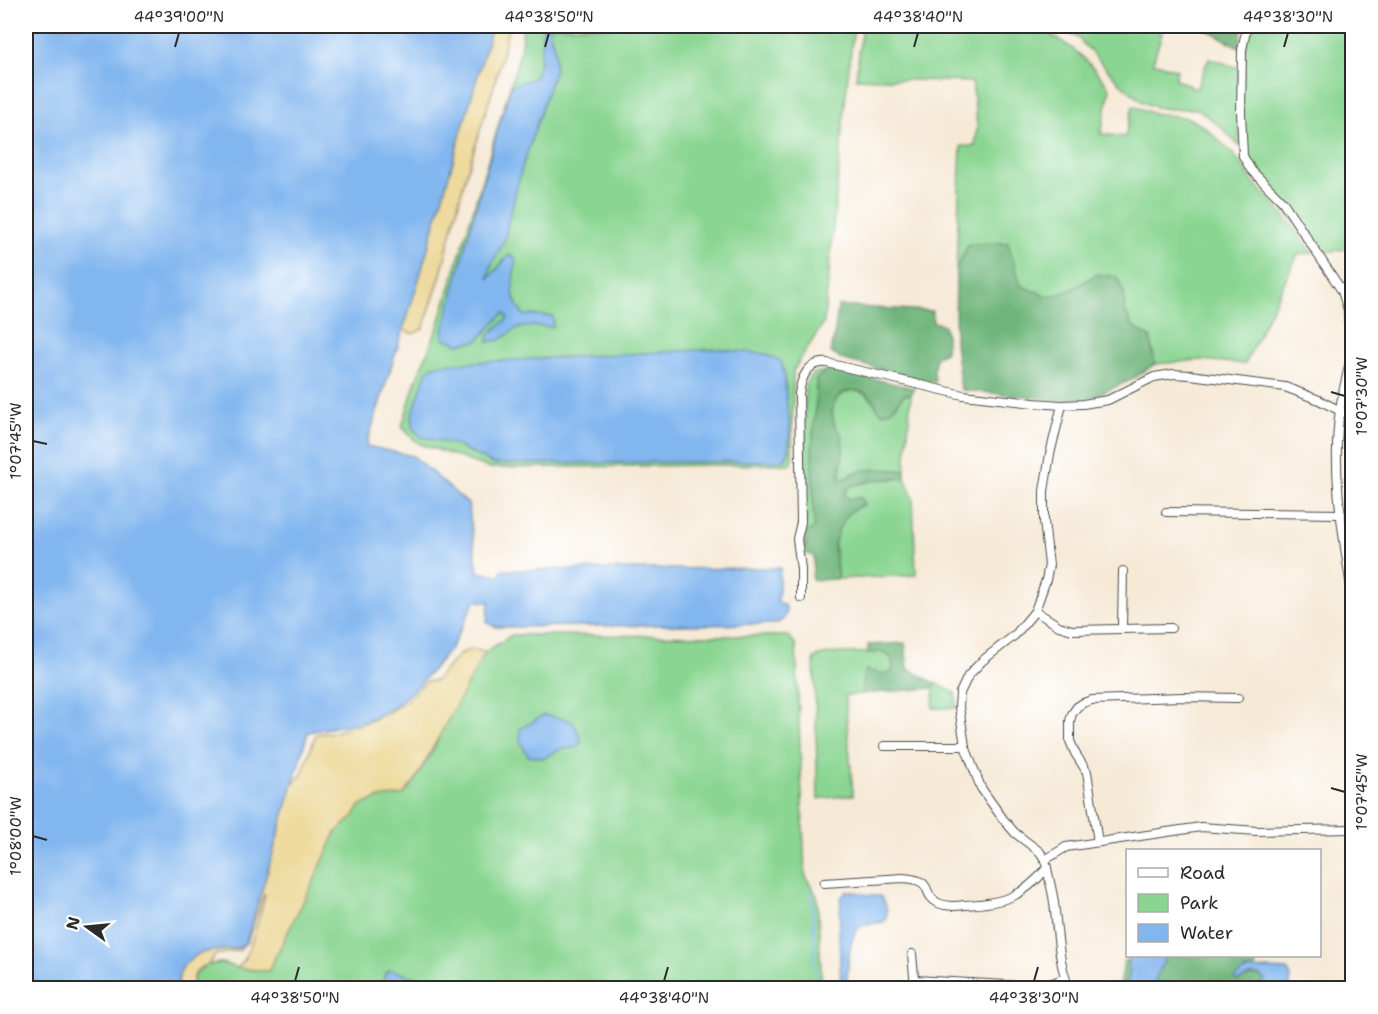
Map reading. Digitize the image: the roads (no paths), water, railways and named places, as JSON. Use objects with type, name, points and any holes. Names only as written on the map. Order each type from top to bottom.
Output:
[{"type":"street","points":[[1247,26],[1242,50],[1240,113],[1243,156],[1251,170],[1283,202],[1342,291],[1348,310],[1352,356],[1340,410],[1338,454],[1341,514],[1353,594]]},
{"type":"street","points":[[801,598],[801,568],[797,539],[801,522],[799,394],[806,371],[818,363],[963,395],[1062,405],[1108,400],[1154,377],[1173,374],[1190,375],[1285,387],[1319,400],[1353,417]]},
{"type":"street","points":[[1062,405],[1044,491],[1044,521],[1049,565],[1046,580],[1035,611],[1015,635],[975,667],[963,684],[959,707],[965,746],[981,788],[991,804],[1015,832],[1040,852],[1046,864],[1053,895],[1060,956],[1069,988]]},
{"type":"street","points":[[1166,512],[1341,514]]},
{"type":"street","points":[[1122,628],[1123,571]]},
{"type":"street","points":[[1035,611],[1059,626],[1072,630],[1171,628]]},
{"type":"street","points":[[1098,842],[1087,772],[1074,753],[1070,741],[1070,721],[1077,707],[1092,700],[1238,698]]},
{"type":"street","points":[[884,746],[965,746]]},
{"type":"street","points":[[824,883],[916,879],[925,884],[932,899],[944,905],[984,904],[1000,901],[1029,887],[1039,878],[1046,864],[1066,847],[1201,827],[1257,831],[1353,829]]},
{"type":"street","points":[[912,954],[915,985],[1043,987],[1065,978]]},
{"type":"water","points":[[26,26],[492,26],[417,286],[366,446],[413,456],[468,504],[478,572],[499,575],[503,570],[780,568],[778,602],[786,607],[786,613],[783,620],[775,624],[496,627],[487,623],[489,602],[475,601],[451,648],[419,685],[394,707],[366,721],[308,732],[246,942],[239,948],[205,952],[195,956],[183,966],[179,975],[179,988],[26,988]]},
{"type":"water","points":[[542,26],[552,26],[549,31],[555,49],[555,69],[521,171],[506,237],[491,266],[488,279],[509,255],[516,258],[513,288],[519,308],[524,315],[553,316],[553,327],[517,328],[500,340],[488,342],[489,334],[508,318],[504,313],[477,341],[459,344],[443,338],[444,328],[484,176],[511,86],[534,78],[540,62]]},
{"type":"water","points":[[718,349],[765,354],[781,361],[790,424],[789,449],[784,459],[779,461],[493,464],[453,444],[422,437],[414,430],[412,416],[427,370],[434,366]]},
{"type":"water","points":[[544,715],[572,721],[581,743],[575,748],[563,748],[544,758],[528,756],[520,741],[520,729]]},
{"type":"water","points":[[847,891],[880,896],[886,908],[886,914],[885,921],[865,925],[857,930],[849,954],[847,988],[841,988],[839,933],[841,898]]},
{"type":"water","points":[[1129,957],[1164,957],[1155,979],[1159,988],[1126,988],[1130,972]]},
{"type":"water","points":[[390,970],[419,978],[427,983],[427,988],[381,988],[385,974]]},
{"type":"water","points":[[1288,970],[1291,977],[1290,985],[1285,988],[1256,988],[1265,980],[1261,976],[1252,975],[1238,981],[1234,979],[1246,971]]},
{"type":"waterway","points":[[812,890],[816,988]]}]
